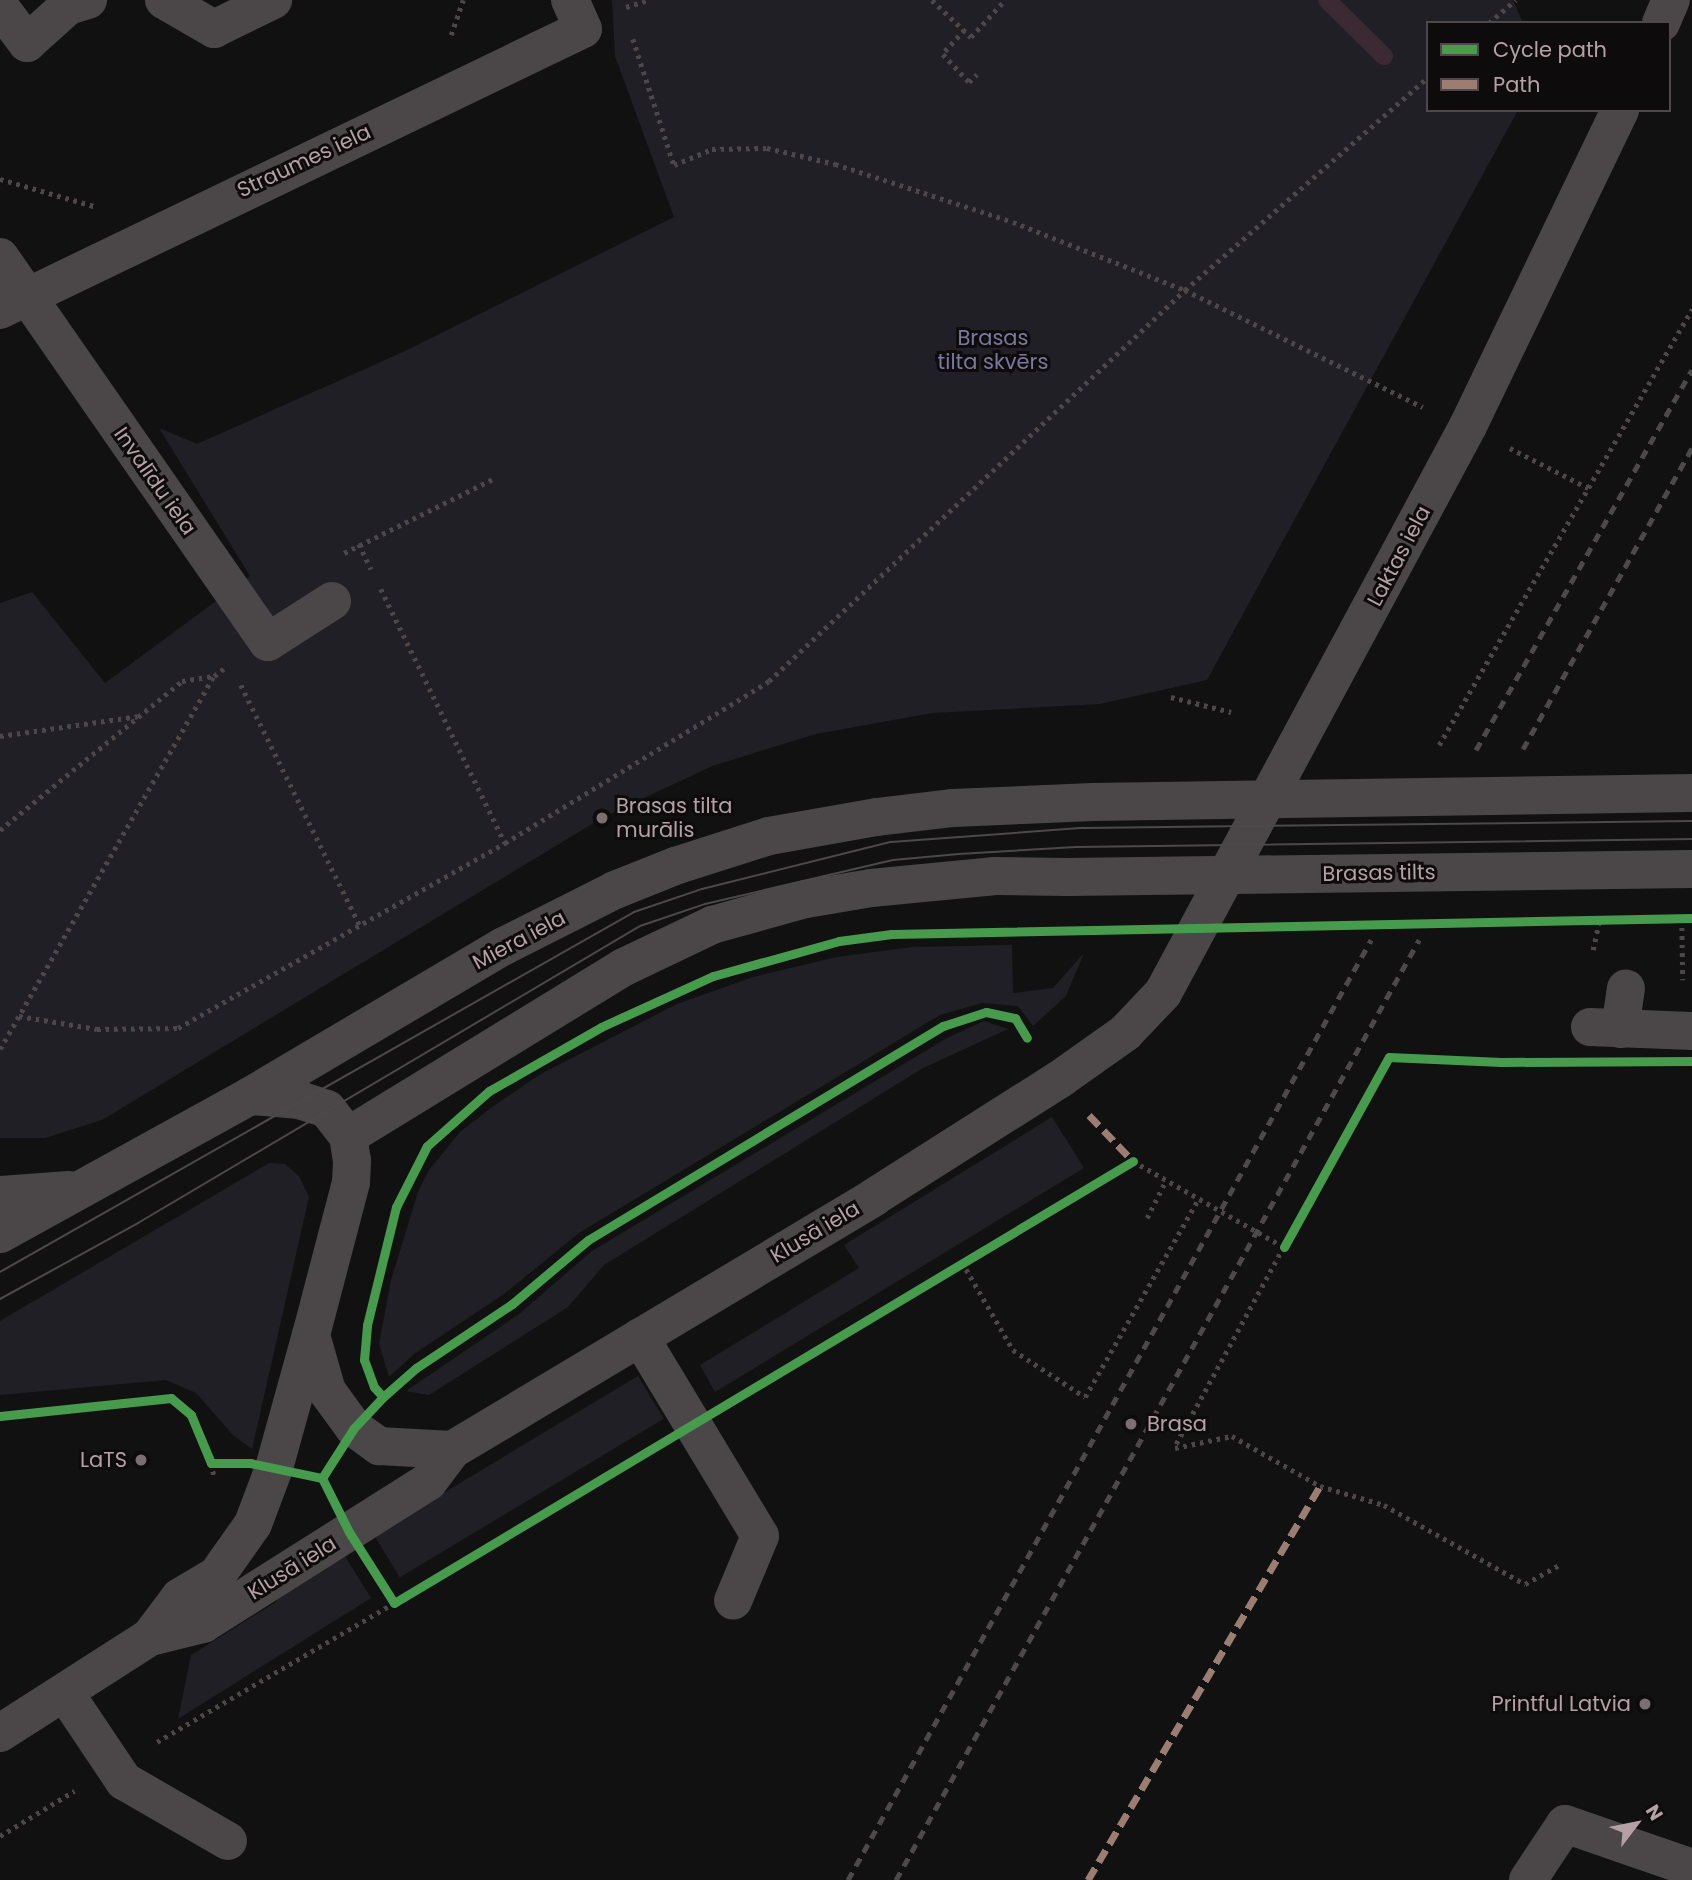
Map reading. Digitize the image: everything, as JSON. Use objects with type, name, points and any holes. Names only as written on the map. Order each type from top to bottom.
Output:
[{"type":"street","points":[[0,7],[27,43],[68,6],[88,0]]},
{"type":"street","points":[[164,0],[214,29],[273,0]]},
{"type":"street","points":[[1662,21],[1671,0]]},
{"type":"street","name":"Straumes iela","points":[[14,303],[576,15]]},
{"type":"street","name":"Laktas iela","points":[[1163,993],[1468,426],[1619,112]]},
{"type":"street","name":"Invalīdu iela","points":[[0,257],[14,303],[268,642],[332,601]]},
{"type":"street","name":"Miera iela","points":[[0,1234],[250,1096],[504,946],[615,890],[675,866],[769,836],[953,807],[1093,802],[1692,793]]},
{"type":"street","name":"Brasas tilts","points":[[348,1136],[624,967],[712,925],[806,899],[871,888],[995,876],[1692,869]]},
{"type":"street","points":[[1626,988],[1605,1028],[1689,1031]]},
{"type":"street","name":"Klusā iela","points":[[0,1733],[150,1637],[203,1623],[428,1482],[453,1450],[1060,1079],[1125,1033],[1163,993]]},
{"type":"street","points":[[250,1096],[300,1100],[327,1110],[348,1136]]},
{"type":"street","name":"Klusā iela","points":[[150,1637],[180,1597],[217,1575],[253,1524],[274,1468],[351,1182],[348,1136]]},
{"type":"street","points":[[0,1195],[85,1189]]},
{"type":"street","points":[[310,1335],[327,1391],[354,1428],[379,1446],[453,1450]]},
{"type":"street","points":[[640,1337],[760,1536],[733,1601]]},
{"type":"street","points":[[65,1693],[124,1781],[228,1841]]},
{"type":"street","points":[[1528,1880],[1565,1824],[1692,1868]]},
{"type":"path","points":[[445,43],[455,30],[463,0]]},
{"type":"path","points":[[627,21],[622,8],[649,0]]},
{"type":"path","points":[[932,0],[971,37],[1005,0]]},
{"type":"path","points":[[1491,21],[1515,0]]},
{"type":"path","points":[[965,30],[943,54],[969,82],[977,74]]},
{"type":"path","points":[[631,34],[674,165],[712,149],[767,148],[835,163],[1013,222],[1185,290],[1468,426],[1588,488]]},
{"type":"path","points":[[19,1016],[97,1029],[178,1028],[505,843],[769,681],[1185,290],[1426,79]]},
{"type":"path","points":[[0,180],[103,209]]},
{"type":"path","points":[[1439,745],[1692,309]]},
{"type":"path","points":[[332,601],[321,566],[359,544],[495,478]]},
{"type":"path","points":[[359,544],[505,843]]},
{"type":"path","points":[[0,1049],[214,676],[230,664],[360,926]]},
{"type":"path","points":[[0,830],[182,681],[214,676]]},
{"type":"path","points":[[1171,697],[1231,712]]},
{"type":"path","points":[[0,736],[139,716]]},
{"type":"path","points":[[1665,919],[1692,918]]},
{"type":"path","points":[[1582,920],[1610,920]]},
{"type":"path","points":[[1123,1167],[1133,1161],[1284,1247]]},
{"type":"path","points":[[1147,1218],[1166,1180]]},
{"type":"path","points":[[962,1262],[1013,1350],[1085,1397],[1199,1198]]},
{"type":"path","points":[[1291,1235],[1175,1448],[1232,1436],[1320,1486],[1384,1505],[1525,1584],[1558,1566]]},
{"type":"path","points":[[950,1269],[973,1256]]},
{"type":"path","points":[[206,1451],[211,1463],[274,1468]]},
{"type":"path","points":[[349,1532],[394,1603]]},
{"type":"path","points":[[0,1836],[406,1596]]},
{"type":"green space","name":"Brasas tilta skvērs","points":[[612,0],[1513,0],[1522,21],[1426,21],[1426,112],[1517,112],[1207,680],[1100,704],[932,713],[816,734],[712,766],[602,818],[102,1120],[45,1138],[0,1138],[0,603],[32,592],[105,683],[250,576],[159,428],[197,444],[403,352],[674,217],[615,56]]},
{"type":"green space","points":[[1012,945],[1013,993],[1053,988],[1084,953],[1066,996],[1033,1026],[1018,1006],[982,1003],[940,1015],[579,1233],[504,1294],[414,1354],[389,1377],[379,1344],[391,1280],[418,1192],[429,1170],[460,1132],[495,1105],[539,1075],[677,1004],[753,977],[837,957],[912,947]]},
{"type":"green space","points":[[984,1021],[1008,1029],[923,1068],[604,1265],[568,1307],[429,1395],[406,1391],[519,1314],[592,1251],[947,1038]]},
{"type":"green space","points":[[1052,1117],[1084,1168],[715,1392],[700,1365],[859,1268],[844,1245]]},
{"type":"green space","points":[[269,1163],[285,1164],[299,1176],[309,1197],[252,1449],[233,1435],[196,1393],[166,1380],[0,1395],[0,1321]]},
{"type":"green space","points":[[638,1376],[664,1419],[400,1577],[374,1535]]},
{"type":"green space","points":[[341,1550],[371,1598],[178,1719],[191,1655],[276,1602],[286,1585]]},
{"type":"waterway","points":[[1327,0],[1384,56]]},
{"type":"tram line","points":[[0,1272],[634,912],[702,889],[891,842],[1083,828],[1692,821]]},
{"type":"tram line","points":[[0,1299],[138,1223],[640,926],[705,904],[893,860],[959,854],[1076,847],[1692,839]]},
{"type":"railway","points":[[1476,750],[1692,370]]},
{"type":"railway","points":[[1523,749],[1692,448]]},
{"type":"railway","points":[[848,1880],[1371,940]]},
{"type":"railway","points":[[896,1880],[1419,940]]},
{"type":"marked path","points":[[1089,1115],[1133,1161]]},
{"type":"marked path","points":[[1088,1880],[1320,1486]]},
{"type":"cycle path","points":[[383,1397],[374,1387],[364,1360],[367,1325],[396,1207],[427,1146],[489,1091],[601,1027],[713,976],[839,941],[892,934],[1692,918]]},
{"type":"cycle path","points":[[322,1478],[354,1428],[383,1397],[416,1368],[512,1304],[588,1240],[943,1026],[986,1012],[1015,1018],[1027,1038]]},
{"type":"cycle path","points":[[1284,1247],[1389,1057],[1501,1062],[1692,1061]]},
{"type":"cycle path","points":[[322,1478],[349,1532],[394,1603],[1133,1161]]},
{"type":"cycle path","points":[[0,1416],[171,1398],[191,1415],[211,1463],[250,1463],[322,1478]]},
{"type":"place","name":"Brasas tilta murālis","points":[[602,818]]},
{"type":"place","name":"Brasa","points":[[1131,1424]]},
{"type":"place","name":"LaTS","points":[[141,1460]]},
{"type":"place","name":"Printful Latvia","points":[[1645,1704]]}]
